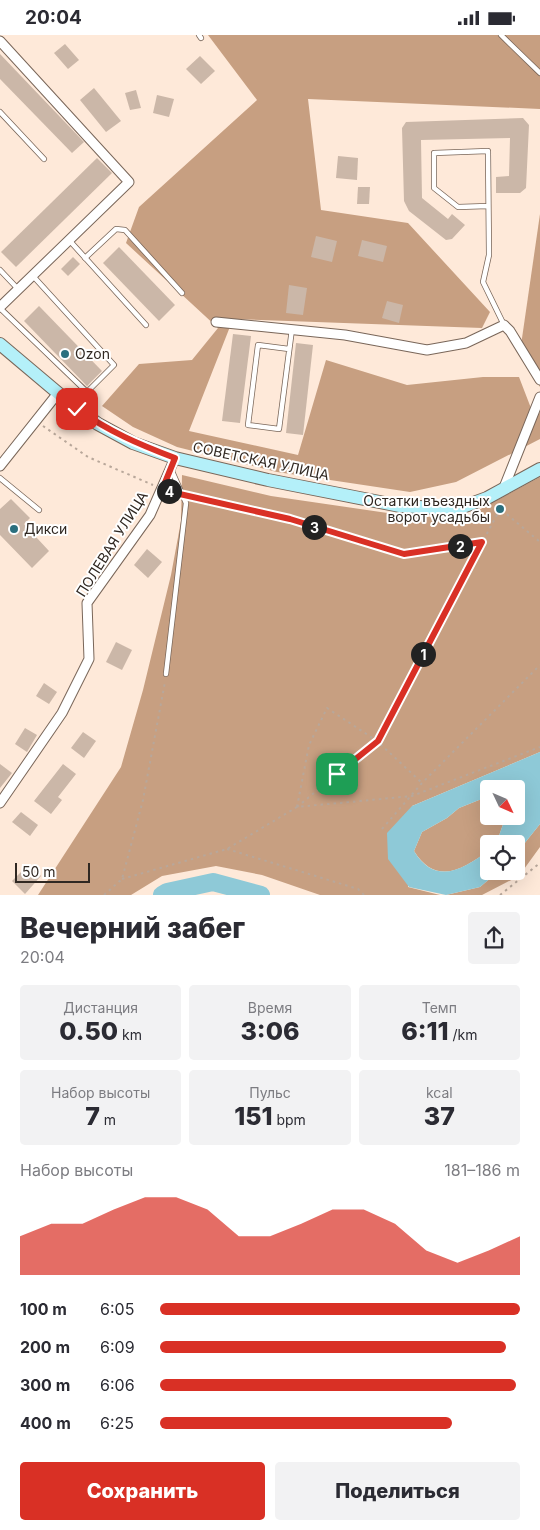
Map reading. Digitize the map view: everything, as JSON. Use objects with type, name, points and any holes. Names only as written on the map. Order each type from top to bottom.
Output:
[{"type":"main road","name":"СОВЕТСКАЯ УЛИЦА","points":[[0,344],[77,409],[98,424],[173,463],[400,506],[457,509],[487,498],[540,469]]},
{"type":"street","points":[[0,41],[129,181],[0,308]]},
{"type":"street","points":[[216,322],[345,335],[428,349],[466,343],[504,325],[510,331],[540,380]]},
{"type":"street","points":[[0,466],[58,393]]},
{"type":"street","points":[[503,490],[540,397]]},
{"type":"street","name":"ПОЛЕВАЯ УЛИЦА","points":[[0,803],[62,713],[89,659],[87,603],[150,515],[173,463]]},
{"type":"lane","points":[[501,35],[540,73]]},
{"type":"lane","points":[[0,112],[44,159]]},
{"type":"lane","points":[[488,206],[458,207],[434,188],[434,153],[488,151],[489,255],[483,282],[504,325]]},
{"type":"lane","points":[[84,258],[116,229],[125,230],[182,293]]},
{"type":"lane","points":[[69,240],[146,325]]},
{"type":"lane","points":[[0,270],[18,289]]},
{"type":"lane","points":[[32,275],[114,365],[87,392],[77,409]]},
{"type":"lane","points":[[0,308],[87,392]]},
{"type":"lane","points":[[289,349],[258,345],[248,425],[279,429],[292,329]]},
{"type":"lane","points":[[166,674],[186,503],[173,463]]},
{"type":"lane","points":[[0,478],[39,510]]},
{"type":"path","points":[[36,422],[88,457],[162,490]]},
{"type":"path","points":[[190,496],[290,519],[404,554],[482,542]]},
{"type":"path","points":[[487,498],[540,542]]},
{"type":"path","points":[[104,895],[122,879],[227,849],[297,807],[378,741],[500,509]]},
{"type":"path","points":[[382,829],[422,783],[540,665]]},
{"type":"path","points":[[122,879],[143,800],[166,674]]},
{"type":"path","points":[[297,807],[310,745],[327,708],[378,741],[422,783]]},
{"type":"path","points":[[297,807],[412,795],[540,747]]},
{"type":"path","points":[[227,849],[358,889],[364,895]]},
{"type":"path","points":[[500,895],[540,863]]},
{"type":"shaded area","points":[[208,35],[540,35],[540,109],[308,99],[321,210],[408,223],[490,312],[482,328],[233,319],[189,431],[298,455],[326,360],[407,385],[483,377],[519,377],[534,416],[540,413],[540,439],[456,482],[410,492],[277,472],[177,447],[133,427],[102,406],[139,364],[192,360],[218,328],[126,243],[139,207],[257,100]]},
{"type":"shaded area","points":[[540,214],[540,387],[520,352]]},
{"type":"shaded area","points":[[182,475],[271,496],[408,516],[464,518],[540,477],[540,752],[412,806],[408,887],[440,895],[320,895],[262,875],[216,866],[162,876],[131,895],[38,895],[121,767],[143,690],[171,575],[181,521]]},
{"type":"shaded area","points":[[480,800],[480,825],[503,825],[499,835],[480,835],[480,856],[469,864],[450,871],[431,868],[422,862],[414,851],[422,832],[447,818],[459,808]]},
{"type":"shaded area","points":[[540,824],[540,847],[525,868],[525,843]]},
{"type":"shaded area","points":[[488,880],[511,880],[482,895],[446,895],[480,887]]},
{"type":"water","points":[[540,752],[540,824],[525,843],[525,835],[499,835],[503,825],[525,825],[525,780],[480,780],[480,800],[459,808],[447,818],[422,832],[414,851],[422,862],[431,868],[440,871],[450,871],[469,864],[480,856],[480,880],[488,880],[480,887],[446,895],[409,887],[388,859],[387,833],[412,806]]},
{"type":"building","points":[[65,44],[79,60],[68,69],[54,53]]},
{"type":"building","points":[[0,54],[84,142],[72,153],[0,79]]},
{"type":"building","points":[[200,56],[215,71],[201,84],[186,69]]},
{"type":"building","points":[[94,88],[121,121],[106,132],[80,100]]},
{"type":"building","points":[[136,90],[141,108],[130,110],[125,93]]},
{"type":"building","points":[[157,95],[174,99],[169,117],[153,113]]},
{"type":"building","points":[[523,118],[529,125],[526,188],[520,193],[496,193],[496,177],[509,176],[510,138],[421,140],[422,198],[448,219],[452,214],[465,225],[452,239],[446,240],[409,211],[404,201],[402,128],[406,122]]},
{"type":"building","points":[[338,156],[358,158],[357,180],[336,178]]},
{"type":"building","points":[[97,158],[112,173],[16,267],[1,252]]},
{"type":"building","points":[[358,187],[370,187],[369,204],[357,204]]},
{"type":"building","points":[[316,236],[337,241],[332,262],[311,257]]},
{"type":"building","points":[[362,240],[387,246],[383,262],[358,256]]},
{"type":"building","points":[[119,247],[175,305],[159,321],[103,263]]},
{"type":"building","points":[[73,257],[80,264],[68,276],[61,269]]},
{"type":"building","points":[[289,285],[307,288],[303,315],[286,313]]},
{"type":"building","points":[[387,301],[403,305],[399,323],[382,318]]},
{"type":"building","points":[[39,306],[102,371],[87,386],[24,321]]},
{"type":"building","points":[[233,334],[251,336],[240,423],[222,421]]},
{"type":"building","points":[[296,343],[313,345],[303,435],[286,433]]},
{"type":"building","name":"Дикси","points":[[11,499],[30,518],[24,524],[49,551],[32,568],[0,535],[0,509]]},
{"type":"building","points":[[147,549],[162,562],[148,578],[134,565]]},
{"type":"building","points":[[116,642],[132,650],[122,670],[106,662]]},
{"type":"building","points":[[44,683],[57,692],[49,704],[36,696]]},
{"type":"building","points":[[25,728],[37,735],[27,752],[15,744]]},
{"type":"building","points":[[83,732],[96,741],[84,758],[71,748]]},
{"type":"building","points":[[0,764],[12,773],[0,788]]},
{"type":"building","points":[[63,764],[76,774],[58,797],[62,800],[51,814],[34,801]]},
{"type":"building","points":[[21,812],[38,825],[30,836],[12,822]]},
{"type":"building","points":[[29,864],[41,876],[25,894],[12,881]]},
{"type":"waterway","points":[[162,895],[167,892],[213,882],[261,895]]},
{"type":"place","name":"Ozon","points":[[65,354]]},
{"type":"place","name":"Остатки въездных ворот усадьбы","points":[[500,509]]},
{"type":"place","name":"Дикси","points":[[14,529]]},
{"type":"route","points":[[77,409],[98,424],[132,443],[175,458],[162,490],[290,519],[404,554],[482,542],[378,741],[337,774]]}]
